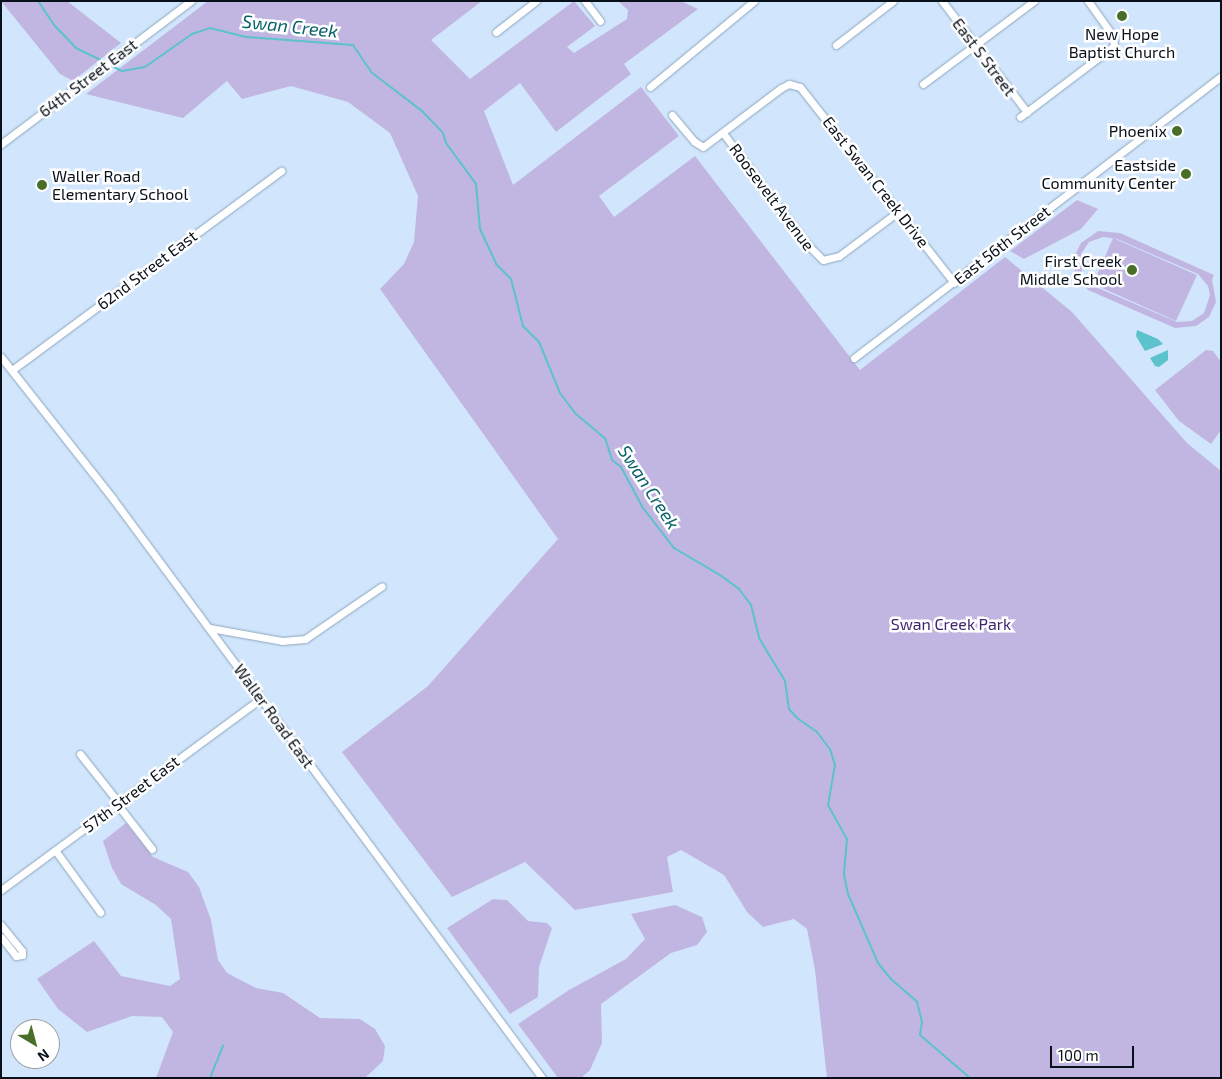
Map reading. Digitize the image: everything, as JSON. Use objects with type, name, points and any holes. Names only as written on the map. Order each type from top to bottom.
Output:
[{"type":"street","name":"64th Street East","points":[[1,144],[191,1]]},
{"type":"street","points":[[496,32],[536,1]]},
{"type":"street","points":[[585,1],[600,21]]},
{"type":"street","points":[[650,87],[754,1]]},
{"type":"street","points":[[836,45],[893,1]]},
{"type":"street","name":"East S Street","points":[[942,1],[1027,112]]},
{"type":"street","points":[[923,84],[1034,1]]},
{"type":"street","points":[[1020,117],[1111,50],[1115,42],[1088,1]]},
{"type":"street","name":"East 56th Street","points":[[854,358],[1221,76]]},
{"type":"street","name":"East Swan Creek Drive","points":[[722,133],[781,88],[795,84],[808,93],[954,283]]},
{"type":"street","points":[[672,115],[698,146],[704,146],[722,133]]},
{"type":"street","name":"Roosevelt Avenue","points":[[722,133],[808,247],[823,260],[839,256],[899,211]]},
{"type":"street","name":"62nd Street East","points":[[12,370],[281,170]]},
{"type":"street","name":"Waller Road East","points":[[1,357],[210,628],[542,1078]]},
{"type":"street","points":[[210,628],[295,641],[305,639],[382,586]]},
{"type":"street","name":"57th Street East","points":[[1,890],[261,698]]},
{"type":"street","points":[[80,754],[152,849]]},
{"type":"street","points":[[55,850],[100,912]]},
{"type":"street","points":[[1,924],[22,951],[22,955],[16,956],[1,937]]},
{"type":"green space","points":[[1,1],[67,1],[121,43],[73,81],[60,74]]},
{"type":"green space","name":"Swan Creek Park","points":[[208,1],[482,1],[431,40],[470,79],[574,1],[595,26],[567,47],[574,53],[627,19],[628,10],[618,1],[681,1],[698,9],[624,64],[631,74],[556,132],[520,83],[484,111],[513,185],[641,87],[679,136],[599,196],[614,217],[695,156],[860,370],[1005,257],[1072,312],[1187,443],[1221,471],[1221,1078],[827,1078],[815,970],[807,929],[794,919],[763,927],[747,912],[724,875],[681,850],[667,857],[673,892],[575,910],[525,862],[452,897],[342,752],[428,686],[558,539],[380,289],[404,264],[414,242],[418,196],[390,133],[348,102],[291,86],[242,99],[227,81],[183,118],[86,94]]},
{"type":"green space","points":[[1077,200],[1098,209],[1081,229],[1024,259],[1010,251]]},
{"type":"green space","points":[[1098,231],[1120,233],[1214,275],[1212,280],[1216,302],[1209,317],[1196,326],[1175,328],[1088,290],[1075,274],[1074,257],[1081,243]],"holes":[[[1103,237],[1117,239],[1198,274],[1208,286],[1210,295],[1204,313],[1192,321],[1177,322],[1091,285],[1082,274],[1081,254],[1089,242]]]},
{"type":"green space","points":[[1113,238],[1197,275],[1176,321],[1093,284]]},
{"type":"green space","points":[[1206,350],[1213,351],[1221,362],[1221,430],[1211,444],[1179,421],[1155,390]]},
{"type":"green space","points":[[126,823],[153,857],[188,872],[199,887],[211,920],[218,960],[227,973],[256,988],[283,993],[320,1018],[360,1019],[375,1029],[385,1046],[383,1061],[365,1078],[156,1078],[173,1032],[162,1017],[132,1016],[87,1032],[58,1009],[37,979],[94,941],[121,976],[170,986],[180,979],[171,919],[156,905],[121,884],[112,868],[103,841]]},
{"type":"green space","points":[[493,899],[507,900],[528,921],[547,923],[552,928],[539,967],[538,997],[510,1014],[447,928]]},
{"type":"green space","points":[[675,905],[702,917],[707,932],[697,945],[671,953],[601,1004],[602,1043],[590,1070],[581,1078],[558,1078],[518,1024],[569,990],[626,959],[645,939],[631,914]]},
{"type":"shaded area","points":[[1137,330],[1158,339],[1163,344],[1145,351],[1136,336]]},
{"type":"shaded area","points":[[1168,350],[1168,360],[1159,367],[1155,366],[1150,358]]},
{"type":"waterway","name":"Swan Creek","points":[[38,1],[54,25],[76,48],[103,61]]},
{"type":"waterway","name":"Swan Creek","points":[[112,66],[122,71],[145,67],[192,34],[210,28],[246,37],[353,45],[371,72],[422,111],[443,133],[446,143],[476,184],[480,229],[496,264],[511,279],[523,326],[539,342],[560,393],[576,414],[605,438],[612,460],[621,467],[643,508],[674,548],[720,575],[739,589],[751,605],[759,638],[785,681],[789,709],[797,718],[817,732],[830,749],[835,765],[828,805],[847,839],[844,875],[848,894],[878,963],[891,979],[917,1002],[922,1022],[920,1035],[970,1078]]},
{"type":"waterway","points":[[210,1078],[223,1046]]},
{"type":"place","name":"New Hope Baptist Church","points":[[1122,16]]},
{"type":"place","name":"Phoenix","points":[[1177,131]]},
{"type":"place","name":"Eastside Community Center","points":[[1186,174]]},
{"type":"place","name":"Waller Road Elementary School","points":[[42,185]]},
{"type":"place","name":"First Creek Middle School","points":[[1132,270]]}]
